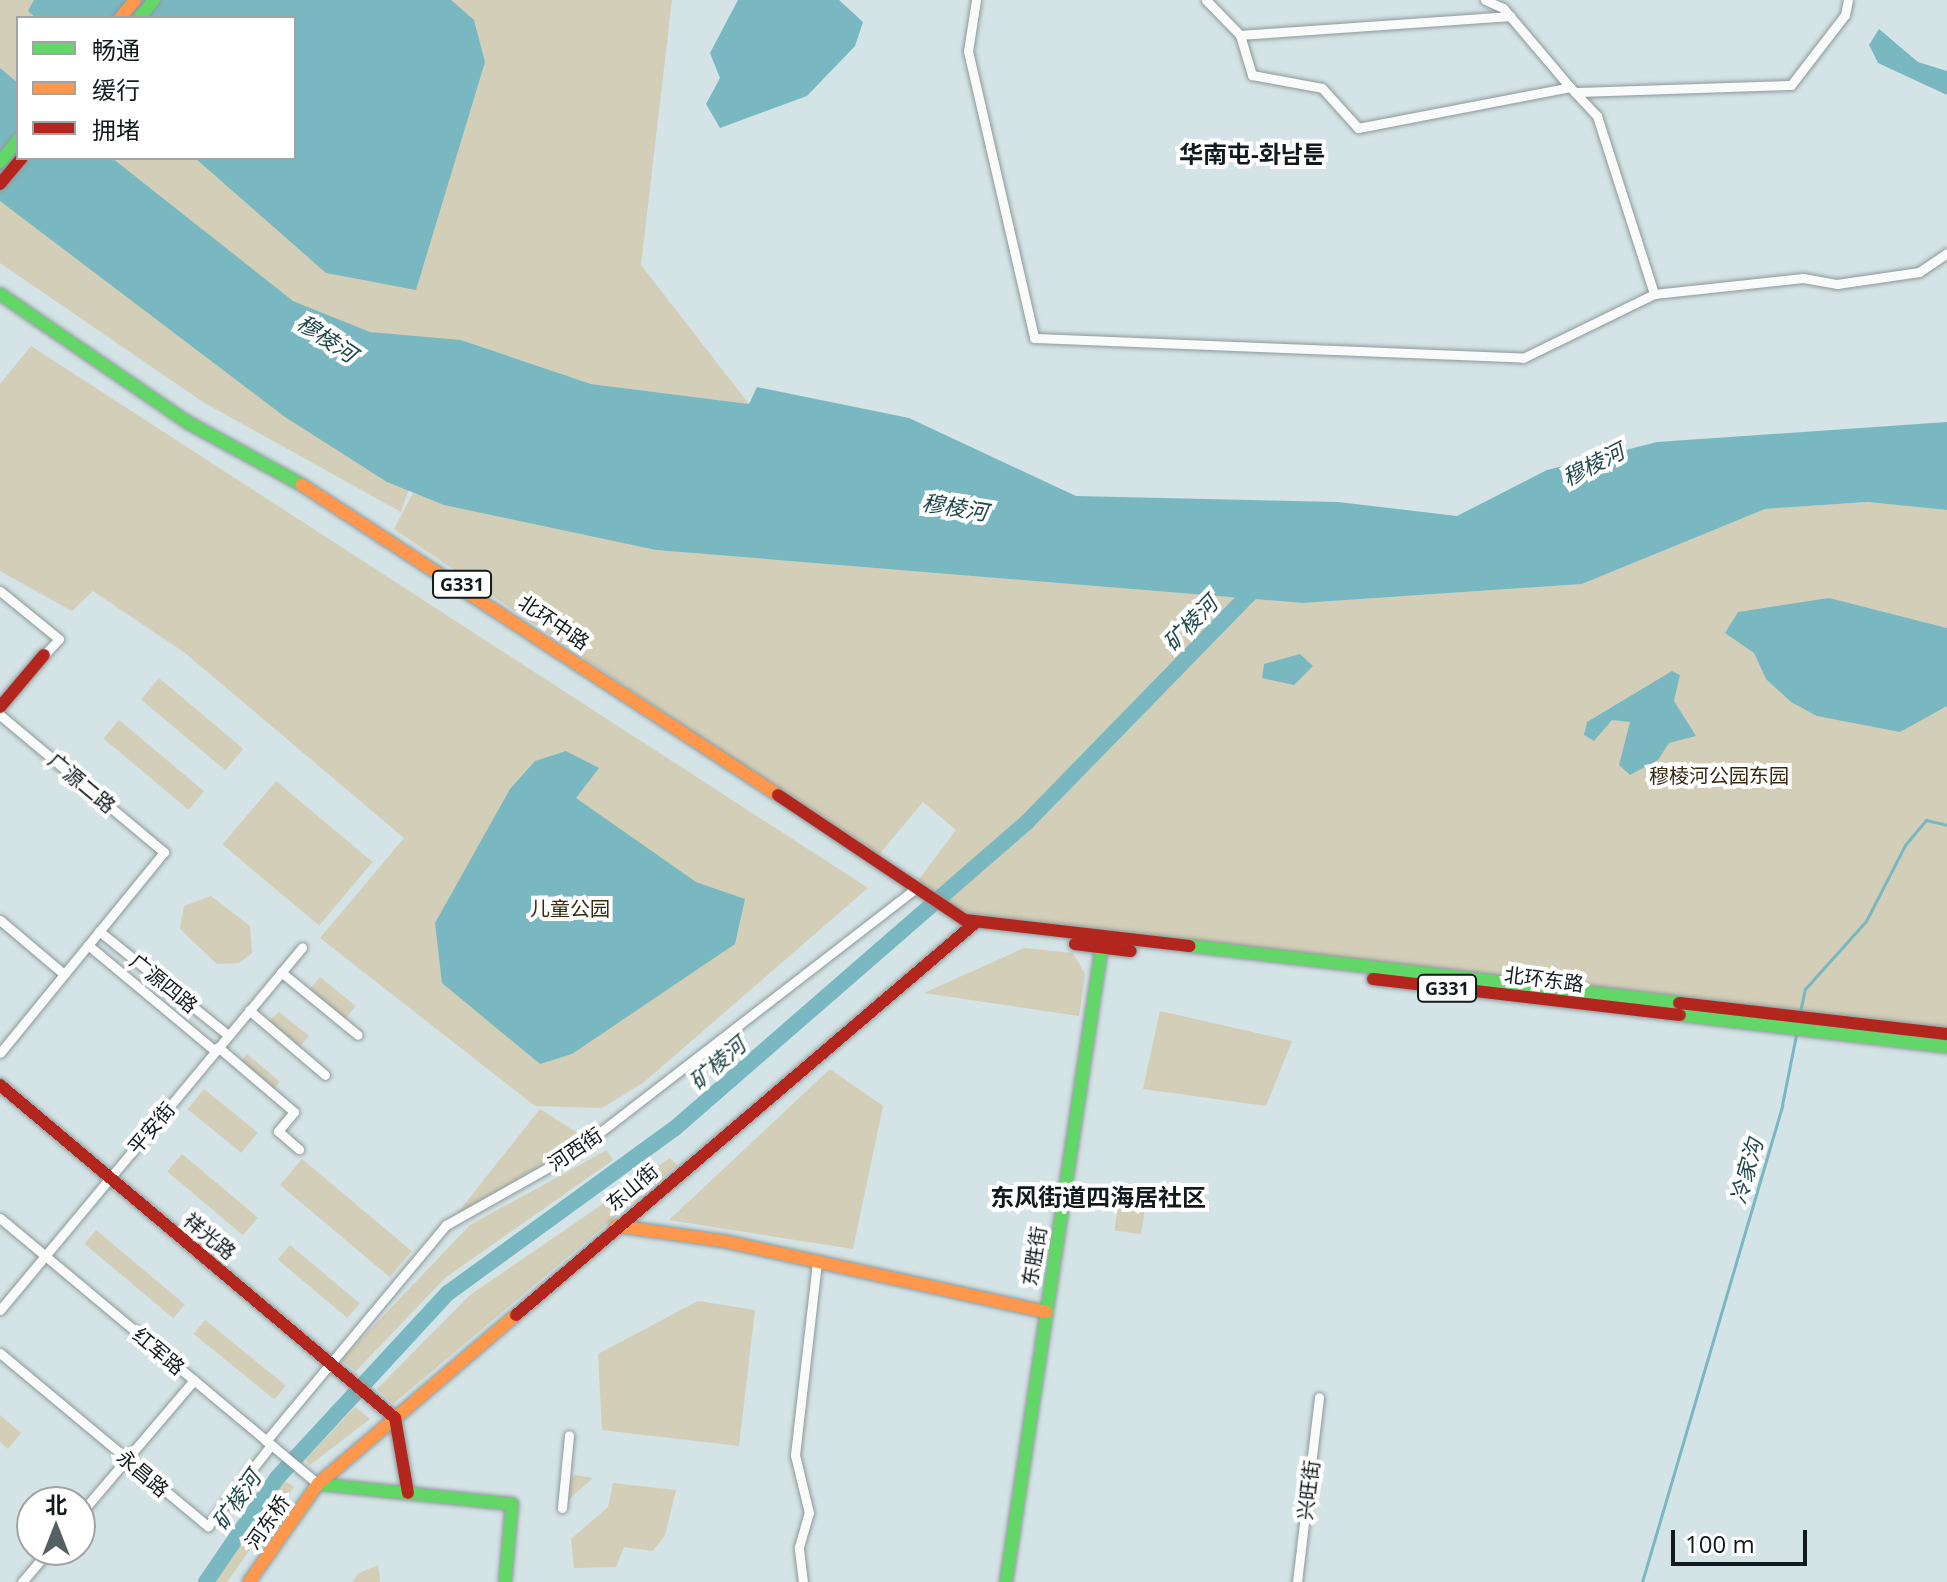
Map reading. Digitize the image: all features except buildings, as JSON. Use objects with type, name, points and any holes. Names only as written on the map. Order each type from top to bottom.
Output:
[{"type":"main road","points":[[122,16],[135,0]]},
{"type":"main road","points":[[141,16],[154,0]]},
{"type":"main road","points":[[0,162],[16,142]]},
{"type":"main road","points":[[0,184],[20,160]]},
{"type":"main road","name":"北环中路","points":[[0,294],[187,422],[361,517],[912,891]]},
{"type":"main road","name":"北环中路","points":[[0,305],[189,434],[380,540],[954,918]]},
{"type":"main road","points":[[0,707],[44,655]]},
{"type":"main road","name":"北环东路","points":[[954,918],[970,927],[1947,1034]]},
{"type":"main road","name":"东山街","points":[[315,1482],[395,1418],[616,1226],[970,927]]},
{"type":"main road","name":"北环东路","points":[[1102,942],[1947,1047]]},
{"type":"main road","name":"东胜街","points":[[1006,1582],[1102,942]]},
{"type":"main road","name":"祥光路","points":[[0,1085],[395,1418]]},
{"type":"main road","points":[[616,1226],[817,1262],[1046,1312]]},
{"type":"main road","points":[[395,1418],[408,1493]]},
{"type":"main road","points":[[315,1482],[512,1504],[505,1582]]},
{"type":"main road","name":"河东桥","points":[[249,1582],[315,1482]]},
{"type":"street","points":[[976,0],[968,51],[1034,338],[1523,358],[1654,294],[1803,278],[1837,284],[1919,272],[1947,253]]},
{"type":"street","points":[[1206,0],[1240,35],[1252,75],[1322,88],[1358,128],[1573,89],[1791,85],[1845,15],[1848,0]]},
{"type":"street","points":[[1485,0],[1510,16],[1597,116],[1654,294]]},
{"type":"street","points":[[1240,35],[1510,16]]},
{"type":"street","points":[[0,591],[59,639],[44,655]]},
{"type":"street","name":"广源二路","points":[[0,715],[164,852],[99,931]]},
{"type":"street","name":"河西街","points":[[268,1442],[446,1225],[572,1154],[912,891]]},
{"type":"street","points":[[0,920],[64,974]]},
{"type":"street","points":[[0,1053],[99,931]]},
{"type":"street","name":"广源四路","points":[[99,931],[228,1035]]},
{"type":"street","name":"广源四路","points":[[88,945],[294,1112],[278,1131],[299,1149]]},
{"type":"street","name":"平安街","points":[[0,1310],[302,947]]},
{"type":"street","points":[[281,972],[358,1035]]},
{"type":"street","points":[[249,1010],[325,1075]]},
{"type":"street","name":"红军路","points":[[0,1218],[315,1482]]},
{"type":"street","points":[[803,1582],[799,1547],[809,1513],[795,1455],[817,1262]]},
{"type":"street","name":"永昌路","points":[[0,1353],[208,1526],[268,1442]]},
{"type":"street","points":[[96,1495],[194,1380]]},
{"type":"street","name":"兴旺街","points":[[1297,1582],[1319,1397]]},
{"type":"street","points":[[562,1508],[569,1435]]},
{"type":"street","points":[[22,1582],[36,1566]]},
{"type":"green space","points":[[0,0],[672,0],[641,265],[749,404],[591,384],[461,340],[401,512],[203,402],[0,263]]},
{"type":"green space","name":"儿童公园","points":[[31,346],[868,888],[643,1083],[602,1108],[535,1106],[320,938],[404,838],[185,653],[93,591],[72,611],[0,571],[0,384]]},
{"type":"green space","name":"穆棱河公园东园","points":[[413,493],[656,550],[1303,603],[1582,584],[1765,509],[1867,502],[1947,510],[1947,1031],[975,919],[917,882],[956,830],[923,802],[877,857],[394,529]]},
{"type":"green space","points":[[159,678],[243,749],[225,770],[141,699]]},
{"type":"green space","points":[[119,720],[204,791],[189,810],[104,738]]},
{"type":"green space","points":[[276,781],[373,862],[319,926],[223,845]]},
{"type":"green space","points":[[211,896],[250,926],[252,953],[239,963],[217,964],[180,929],[184,906]]},
{"type":"green space","points":[[1024,948],[1073,953],[1085,974],[1079,1016],[924,993]]},
{"type":"green space","points":[[320,977],[356,1006],[345,1019],[309,990]]},
{"type":"green space","points":[[1160,1011],[1292,1041],[1266,1106],[1143,1089]]},
{"type":"green space","points":[[279,1012],[309,1036],[299,1047],[269,1021]]},
{"type":"green space","points":[[247,1054],[280,1082],[274,1089],[241,1061]]},
{"type":"green space","points":[[830,1069],[883,1106],[853,1249],[669,1220]]},
{"type":"green space","points":[[204,1089],[258,1132],[241,1153],[188,1109]]},
{"type":"green space","points":[[540,1109],[587,1139],[456,1215]]},
{"type":"green space","points":[[607,1150],[613,1160],[445,1278],[356,1371],[341,1360],[470,1225]]},
{"type":"green space","points":[[182,1154],[258,1218],[243,1235],[167,1172]]},
{"type":"green space","points":[[670,1158],[677,1165],[393,1404],[377,1389],[470,1295]]},
{"type":"green space","points":[[302,1159],[412,1251],[390,1277],[280,1185]]},
{"type":"green space","points":[[1121,1184],[1148,1188],[1141,1234],[1114,1231]]},
{"type":"green space","points":[[96,1230],[185,1305],[173,1318],[84,1244]]},
{"type":"green space","points":[[290,1245],[360,1303],[347,1318],[278,1260]]},
{"type":"green space","points":[[698,1301],[755,1310],[739,1446],[602,1430],[598,1354]]},
{"type":"green space","points":[[205,1320],[286,1385],[274,1399],[194,1334]]},
{"type":"green space","points":[[355,1407],[370,1419],[310,1465],[305,1460]]},
{"type":"green space","points":[[0,1415],[21,1433],[8,1449],[0,1442]]},
{"type":"green space","points":[[575,1475],[593,1478],[569,1499],[569,1481]]},
{"type":"green space","points":[[284,1480],[294,1487],[227,1582],[213,1581]]},
{"type":"green space","points":[[613,1483],[676,1490],[665,1535],[653,1551],[624,1547],[616,1567],[574,1568],[571,1539],[608,1507]]},
{"type":"green space","points":[[378,1565],[380,1582],[352,1582],[359,1573]]},
{"type":"water","points":[[34,0],[451,0],[474,20],[485,62],[416,290],[326,273],[197,160],[296,160],[296,16],[34,16],[28,11]]},
{"type":"water","points":[[738,0],[839,0],[863,22],[855,46],[807,96],[720,128],[706,104],[720,78],[710,53]]},
{"type":"water","points":[[1879,29],[1918,62],[1947,71],[1947,95],[1878,63],[1869,45]]},
{"type":"water","name":"穆棱河","points":[[0,68],[16,81],[16,160],[115,160],[293,301],[370,332],[461,340],[591,384],[749,404],[757,387],[909,418],[1076,496],[1338,502],[1457,516],[1547,470],[1657,442],[1947,422],[1947,510],[1867,502],[1765,509],[1582,584],[1303,603],[656,550],[444,505],[387,482],[285,417],[0,201]]},
{"type":"water","points":[[1829,598],[1947,628],[1947,706],[1900,732],[1817,716],[1791,702],[1766,679],[1754,653],[1725,633],[1738,612]]},
{"type":"water","points":[[1300,654],[1313,666],[1294,685],[1262,678],[1264,664]]},
{"type":"water","points":[[1672,671],[1680,675],[1674,701],[1696,736],[1669,743],[1658,760],[1630,775],[1619,765],[1630,722],[1612,720],[1594,741],[1584,735],[1587,722]]},
{"type":"water","points":[[566,751],[599,768],[576,798],[696,882],[745,899],[735,944],[572,1054],[540,1064],[442,983],[435,923],[510,789],[535,761]]},
{"type":"waterway","name":"矿棱河","points":[[206,1582],[277,1478],[448,1293],[674,1129],[1027,822],[1260,583]]},
{"type":"waterway","name":"冷家沟","points":[[1800,1012],[1805,989],[1866,921],[1905,845],[1926,820],[1947,825]]},
{"type":"waterway","name":"冷家沟","points":[[1642,1582],[1782,1105],[1796,1035]]},
{"type":"traffic: fast","points":[[141,16],[154,0]]},
{"type":"traffic: fast","points":[[0,162],[16,142]]},
{"type":"traffic: fast","points":[[0,294],[187,422],[302,485]]},
{"type":"traffic: fast","points":[[1006,1582],[1103,938]]},
{"type":"traffic: fast","points":[[1190,946],[1679,1003]]},
{"type":"traffic: fast","points":[[1680,1015],[1947,1047]]},
{"type":"traffic: fast","points":[[318,1484],[512,1504],[505,1582]]},
{"type":"traffic: slow","points":[[122,16],[135,0]]},
{"type":"traffic: slow","points":[[302,485],[778,795]]},
{"type":"traffic: slow","points":[[616,1226],[723,1241],[1046,1312]]},
{"type":"traffic: slow","points":[[249,1582],[318,1484],[516,1315]]},
{"type":"traffic: jam","points":[[0,184],[20,160]]},
{"type":"traffic: jam","points":[[0,707],[44,655]]},
{"type":"traffic: jam","points":[[778,795],[965,920],[1190,946]]},
{"type":"traffic: jam","points":[[516,1315],[975,923]]},
{"type":"traffic: jam","points":[[1075,944],[1131,951]]},
{"type":"traffic: jam","points":[[1373,979],[1680,1015]]},
{"type":"traffic: jam","points":[[1679,1003],[1947,1034]]},
{"type":"traffic: jam","points":[[0,1085],[395,1418],[408,1493]]},
{"type":"district","name":"华南屯-화남툰","points":[[1252,154]]},
{"type":"district","name":"东风街道四海居社区","points":[[1098,1197]]}]
